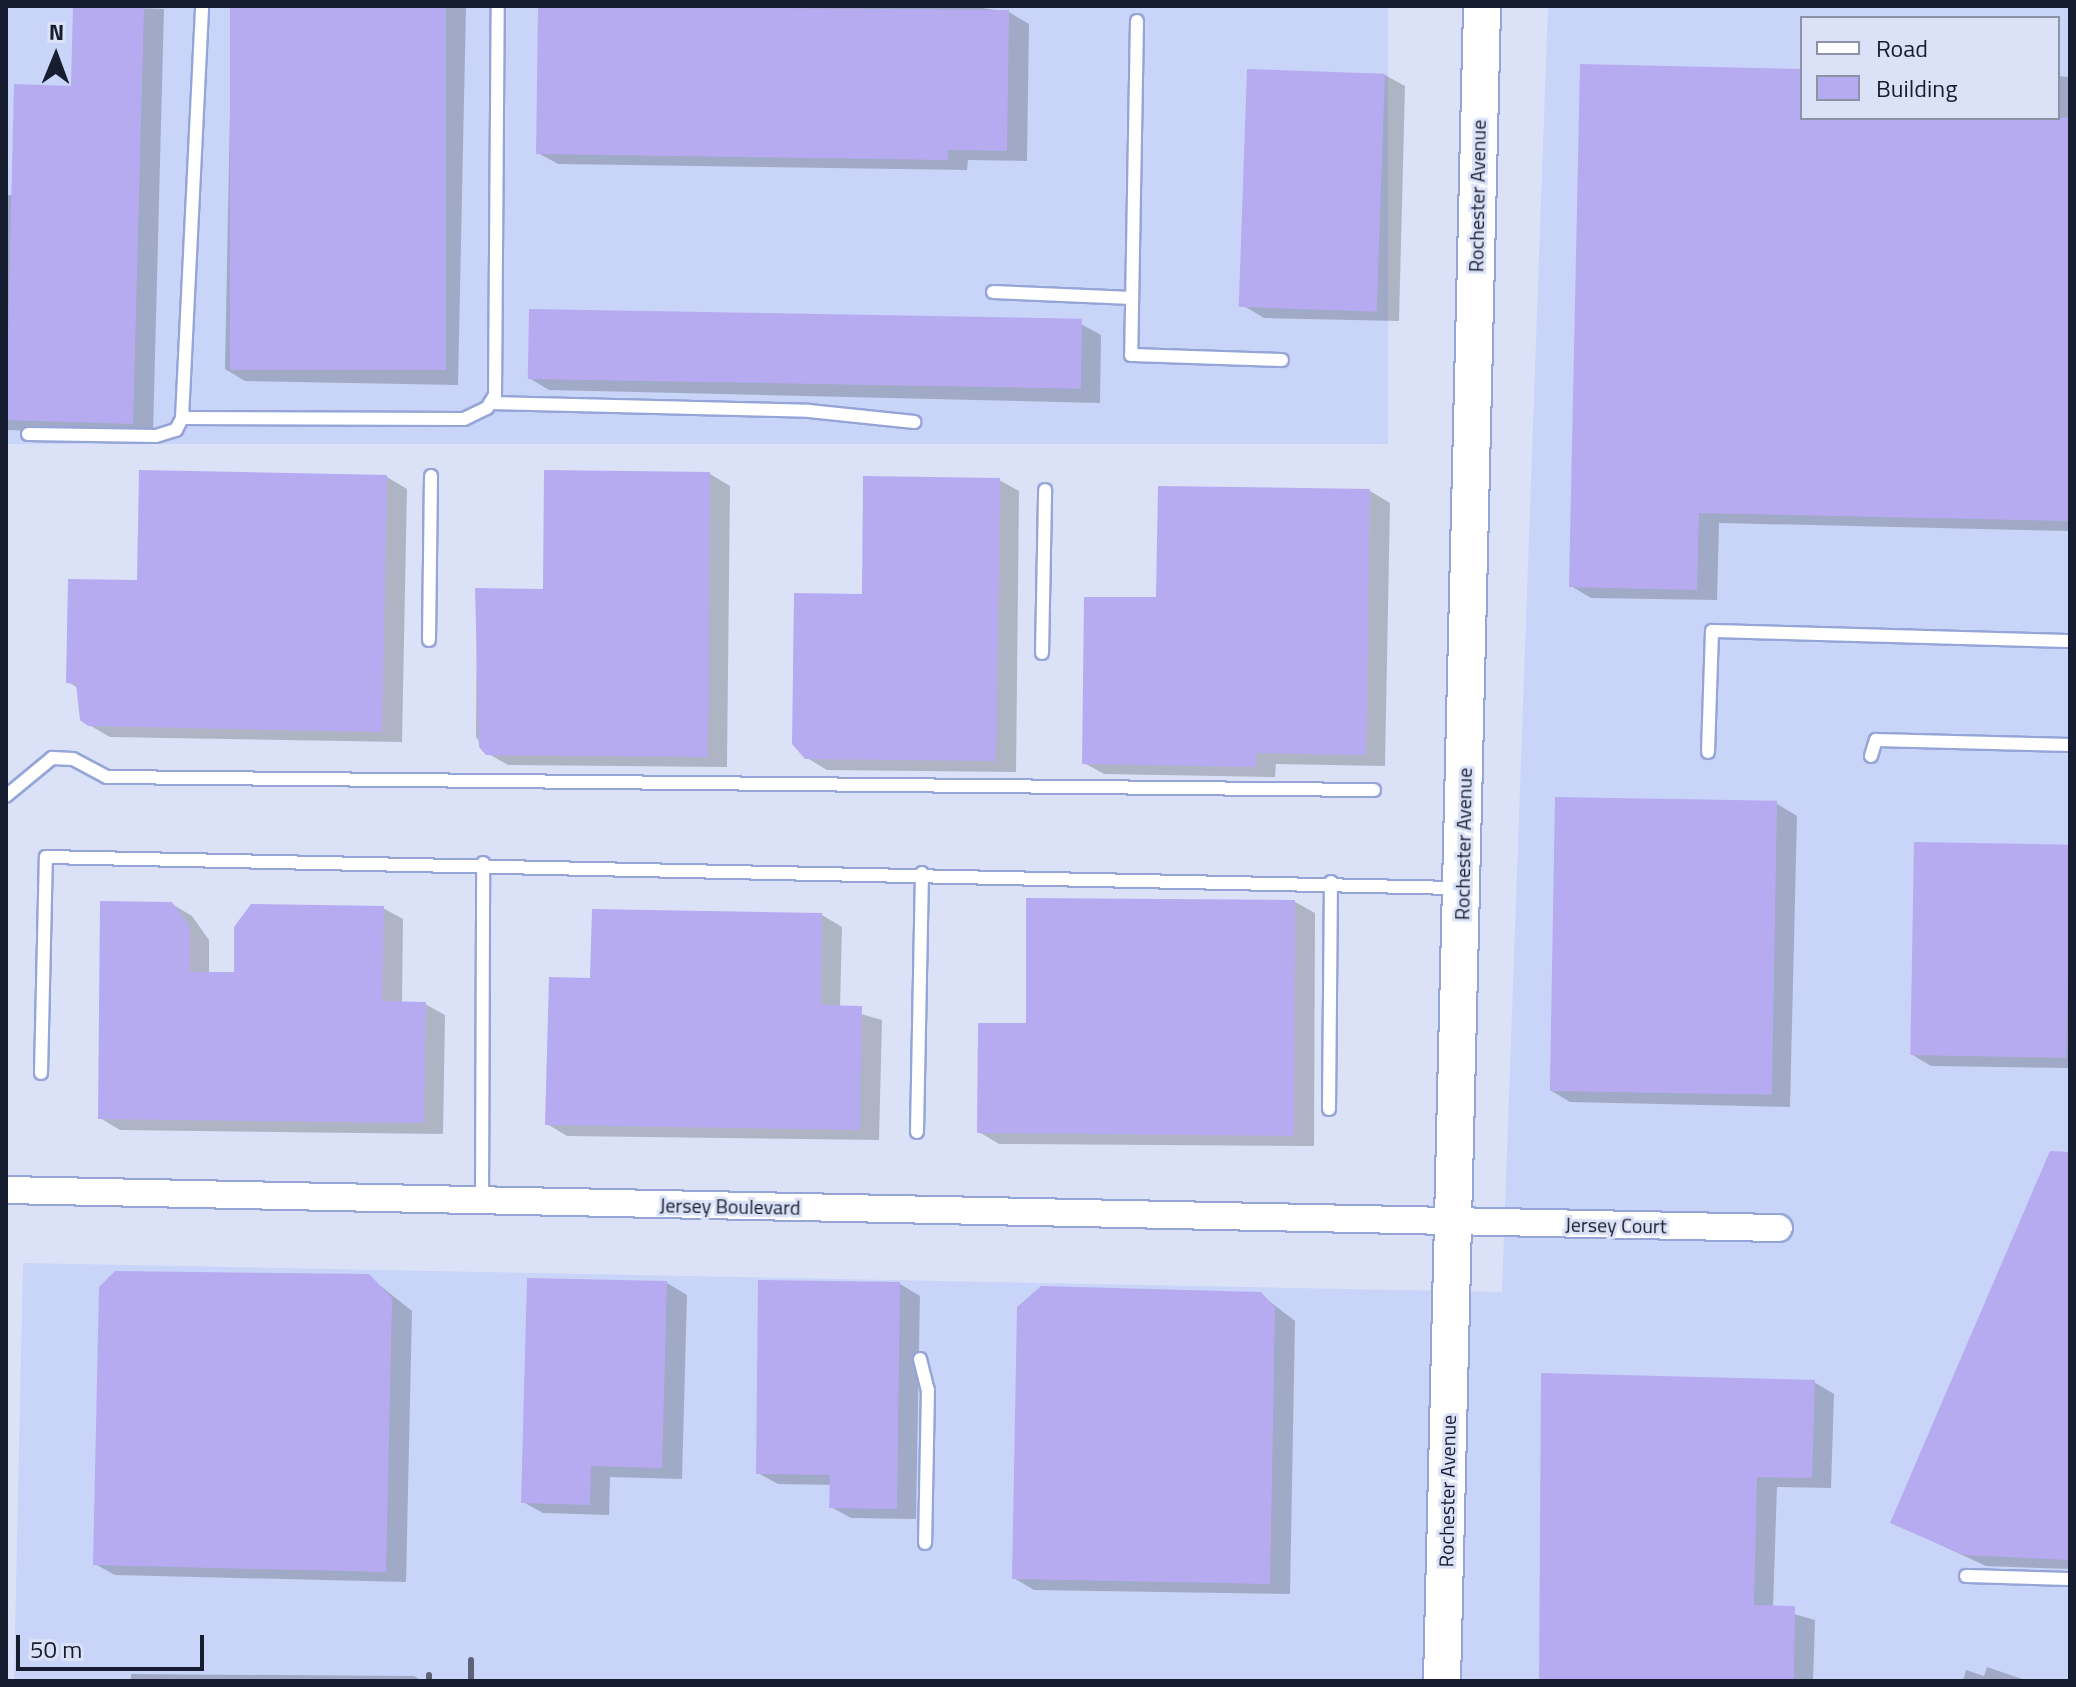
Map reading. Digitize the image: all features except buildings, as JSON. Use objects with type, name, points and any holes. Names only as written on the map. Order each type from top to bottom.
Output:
[{"type":"main road","name":"Rochester Avenue","points":[[1442,1681],[1482,6]]},
{"type":"street","name":"Jersey Boulevard","points":[[6,1190],[1453,1221]]},
{"type":"street","name":"Jersey Court","points":[[1453,1221],[1779,1228]]},
{"type":"lane","points":[[28,434],[156,436],[176,430],[182,418],[202,6]]},
{"type":"lane","points":[[490,403],[498,6]]},
{"type":"lane","points":[[1137,21],[1131,355],[1282,360]]},
{"type":"lane","points":[[993,292],[1132,298]]},
{"type":"lane","points":[[182,418],[464,419],[490,403],[809,411],[914,422]]},
{"type":"lane","points":[[429,640],[431,476]]},
{"type":"lane","points":[[1042,653],[1045,490]]},
{"type":"lane","points":[[1708,752],[1712,631],[2070,641]]},
{"type":"lane","points":[[1871,756],[1876,740],[2070,745]]},
{"type":"lane","points":[[6,796],[52,758],[73,759],[107,777],[1374,790]]},
{"type":"lane","points":[[41,1073],[46,857],[483,863],[1331,882],[1462,888]]},
{"type":"lane","points":[[482,1201],[483,863]]},
{"type":"lane","points":[[917,1132],[922,873]]},
{"type":"lane","points":[[1329,1109],[1331,882]]},
{"type":"lane","points":[[920,1359],[928,1390],[925,1543]]},
{"type":"lane","points":[[1966,1576],[2070,1579]]},
{"type":"shaded area","points":[[6,6],[1388,6],[1388,444],[6,444]]},
{"type":"shaded area","points":[[1548,6],[2070,6],[2070,1681],[14,1681],[23,1263],[1502,1292]]},
{"type":"railway","points":[[471,1660],[471,1681]]},
{"type":"railway","points":[[429,1675],[429,1681]]}]
